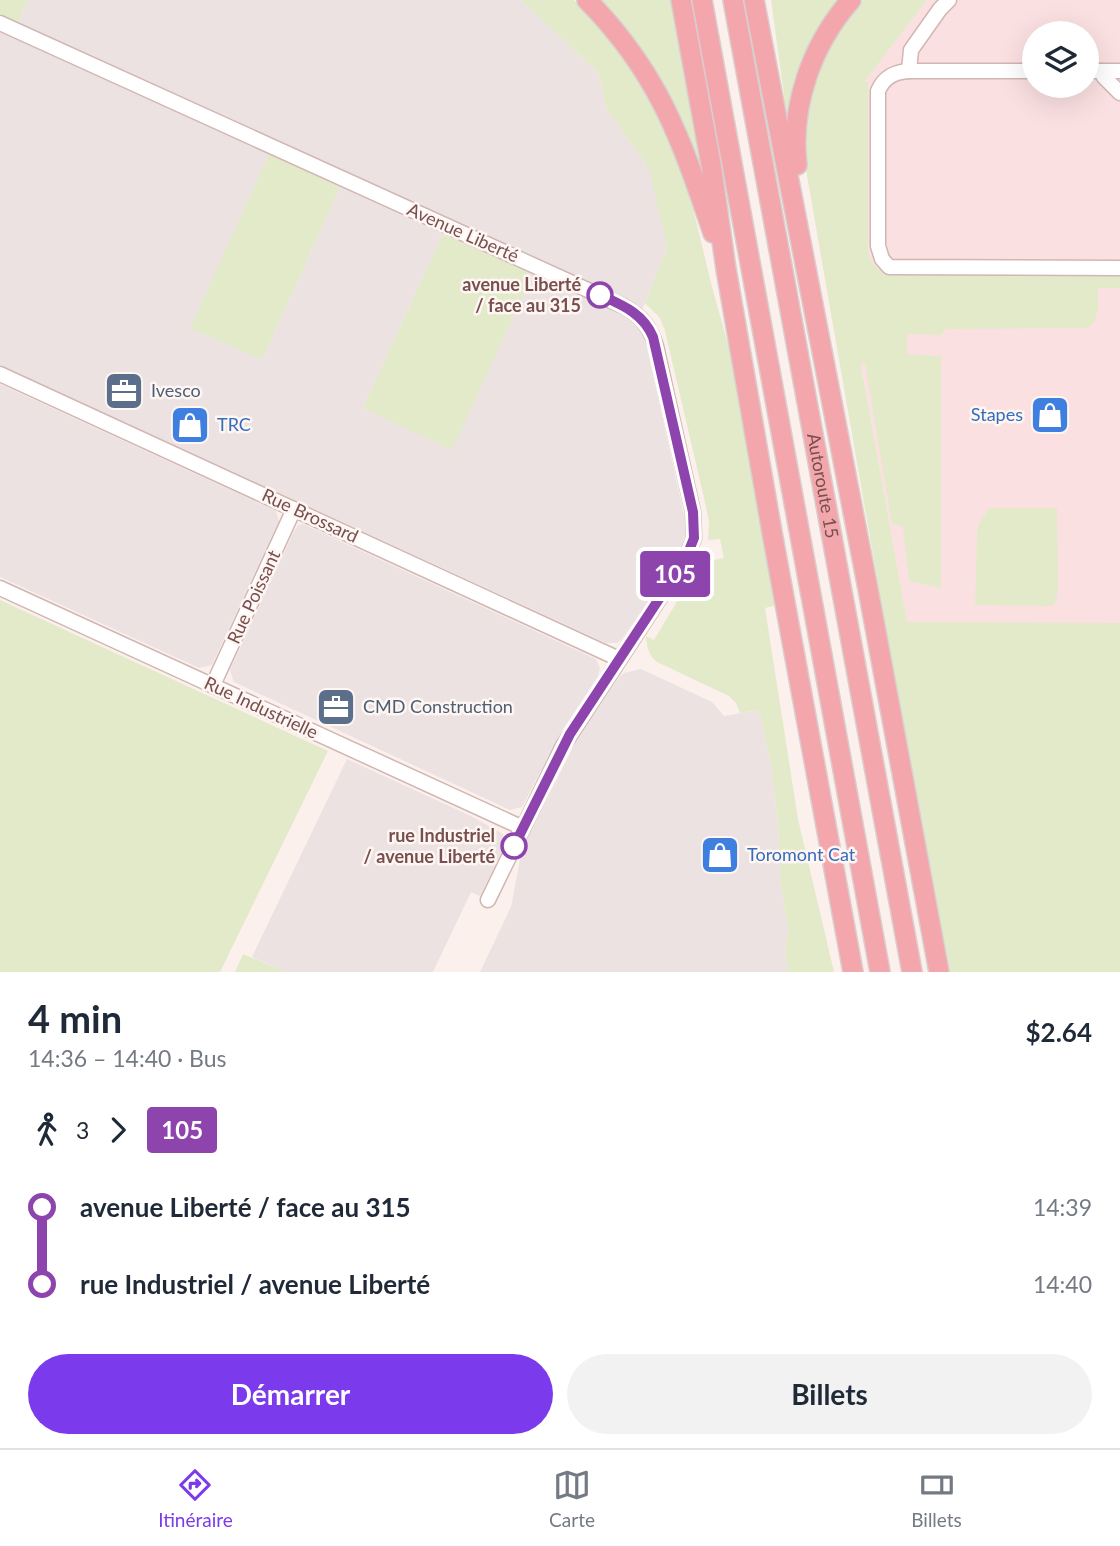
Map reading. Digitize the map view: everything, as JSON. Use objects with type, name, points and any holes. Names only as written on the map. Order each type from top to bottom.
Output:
[{"type":"highway","points":[[587,0],[623,41],[661,97],[687,156],[726,269]]},
{"type":"highway","points":[[681,0],[715,188],[726,269],[853,972]]},
{"type":"highway","name":"Autoroute 15","points":[[702,0],[880,972]]},
{"type":"highway","name":"Autoroute 15","points":[[733,0],[912,972]]},
{"type":"highway","points":[[757,0],[939,972]]},
{"type":"highway","points":[[829,391],[797,171],[796,127],[802,91],[812,63],[833,23],[851,0]]},
{"type":"street","points":[[908,71],[911,50],[949,0]]},
{"type":"street","name":"Avenue Liberté","points":[[0,23],[623,306],[642,318],[650,330],[656,346],[693,512],[695,529],[691,547],[560,752],[488,900]]},
{"type":"street","points":[[1022,71],[908,71],[891,75],[883,81],[878,91],[878,246],[882,259],[888,267],[1120,268]]},
{"type":"street","points":[[1099,71],[1120,71]]},
{"type":"street","points":[[1099,74],[1120,93]]},
{"type":"street","name":"Rue Brossard","points":[[0,374],[619,659]]},
{"type":"street","name":"Rue Poissant","points":[[213,685],[294,509]]},
{"type":"street","name":"Rue Industrielle","points":[[0,588],[523,828]]},
{"type":"shaded area","points":[[28,0],[521,0],[598,73],[607,110],[645,162],[652,177],[667,248],[643,308],[18,22]]},
{"type":"shaded area","points":[[927,0],[1120,0],[1120,623],[907,623],[861,363],[860,87]]},
{"type":"shaded area","points":[[0,32],[269,154],[191,328],[262,360],[340,187],[445,235],[441,237],[363,408],[451,449],[528,285],[527,271],[614,310],[635,323],[647,346],[687,529],[679,554],[621,640],[617,643],[606,643],[0,365]]},
{"type":"shaded area","points":[[0,384],[276,511],[279,521],[212,665],[199,668],[0,577]]},
{"type":"shaded area","points":[[303,524],[596,659],[600,668],[598,676],[562,731],[522,807],[510,810],[234,682],[230,670],[293,533],[298,525]]},
{"type":"shaded area","points":[[641,669],[712,702],[724,716],[759,710],[771,765],[778,824],[781,885],[788,929],[785,950],[788,972],[480,972],[511,907],[522,849],[574,745],[619,677]]},
{"type":"shaded area","points":[[347,759],[471,816],[503,834],[505,845],[480,896],[471,892],[433,972],[286,972],[252,957]]},
{"type":"green space","points":[[0,0],[28,0],[18,22],[0,14]]},
{"type":"green space","points":[[521,0],[574,0],[616,45],[656,107],[683,167],[736,373],[777,605],[765,608],[798,819],[834,972],[788,972],[785,950],[788,929],[781,885],[778,824],[771,765],[759,710],[740,713],[729,696],[657,662],[649,650],[646,636],[654,640],[700,563],[724,558],[720,539],[708,540],[709,522],[665,331],[660,318],[645,303],[667,248],[651,177],[645,162],[607,110],[598,73]]},
{"type":"green space","points":[[595,0],[671,0],[708,192]]},
{"type":"green space","points":[[771,0],[844,0],[791,116],[787,117]]},
{"type":"green space","points":[[863,0],[927,0],[865,81],[868,83],[868,251],[876,267],[892,275],[1120,274],[1120,288],[1098,288],[1096,316],[1087,328],[946,329],[941,335],[907,334],[907,354],[941,356],[941,588],[909,581],[903,527],[892,524],[865,363],[861,364],[907,622],[1120,623],[1120,972],[950,972],[886,629],[806,170],[806,123],[817,79],[836,38]]},
{"type":"green space","points":[[269,154],[340,187],[262,360],[190,328]]},
{"type":"green space","points":[[445,235],[527,271],[528,285],[452,450],[363,408],[441,237]]},
{"type":"green space","points":[[989,508],[1057,508],[1058,587],[1053,606],[975,605],[977,533],[979,523]]},
{"type":"green space","points":[[0,600],[328,751],[220,972],[0,972]]},
{"type":"green space","points":[[243,954],[286,972],[235,972]]},
{"type":"bus line","name":"105","points":[[514,846],[564,746],[686,558],[694,538],[693,512],[653,337],[642,318],[600,295]]},
{"type":"place","name":"avenue Liberté / face au 315","points":[[600,295]]},
{"type":"place","name":"Ivesco","points":[[124,391]]},
{"type":"place","name":"Stapes","points":[[1050,415]]},
{"type":"place","name":"TRC","points":[[190,425]]},
{"type":"place","name":"CMD Construction","points":[[336,707]]},
{"type":"place","name":"rue Industriel / avenue Liberté","points":[[514,846]]},
{"type":"place","name":"Toromont Cat","points":[[720,855]]}]
